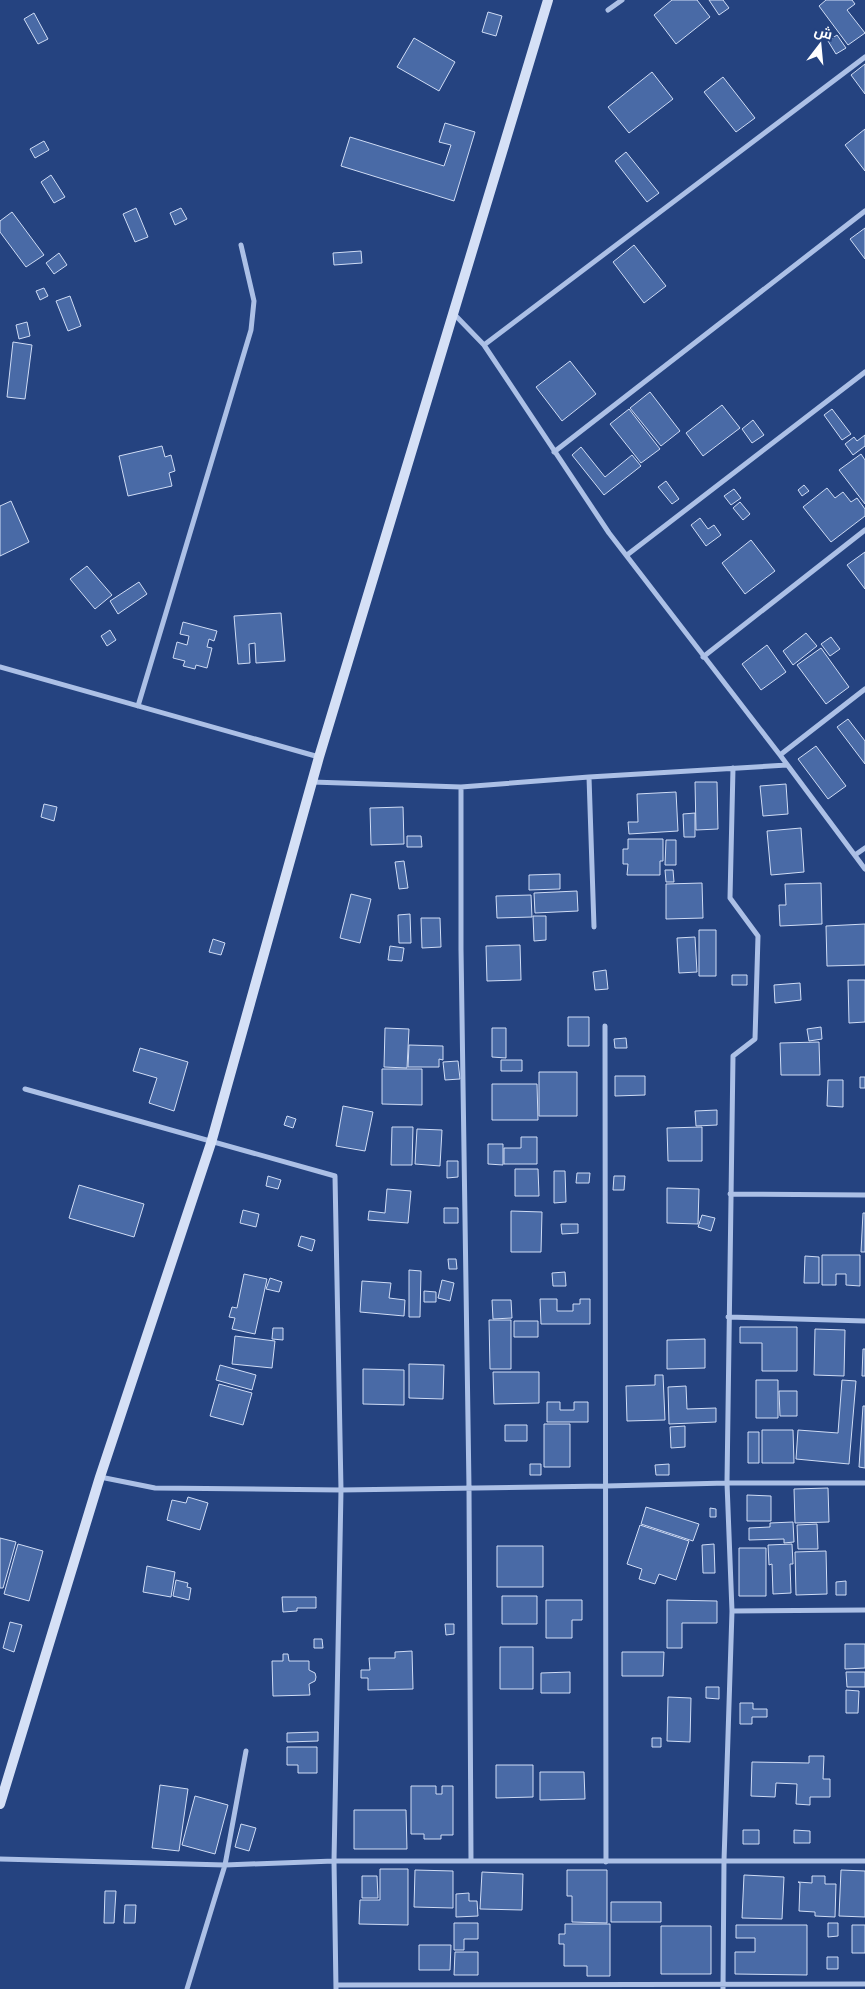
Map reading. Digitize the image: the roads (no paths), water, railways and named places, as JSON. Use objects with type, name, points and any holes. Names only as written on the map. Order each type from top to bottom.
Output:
[{"type":"street","points":[[0,1804],[100,1477],[210,1143],[319,757],[548,0]]},
{"type":"street","points":[[608,10],[622,0]]},
{"type":"street","points":[[484,345],[865,57]]},
{"type":"street","points":[[554,452],[865,211]]},
{"type":"street","points":[[138,706],[251,330],[254,301],[241,245]]},
{"type":"street","points":[[454,314],[484,345],[609,533],[702,657],[787,764],[865,869]]},
{"type":"street","points":[[627,555],[865,372]]},
{"type":"street","points":[[702,657],[865,530]]},
{"type":"street","points":[[0,667],[319,757]]},
{"type":"street","points":[[780,755],[865,689]]},
{"type":"street","points":[[312,782],[461,787],[787,764]]},
{"type":"street","points":[[723,1987],[724,1861],[732,1611],[726,1482],[733,1056],[755,1039],[758,936],[730,898],[733,768]]},
{"type":"street","points":[[589,777],[594,927]]},
{"type":"street","points":[[461,787],[461,949],[469,1488],[471,1862]]},
{"type":"street","points":[[855,855],[865,848]]},
{"type":"street","points":[[605,1026],[606,1862]]},
{"type":"street","points":[[25,1089],[210,1143],[335,1176],[341,1490],[334,1861],[336,1987],[723,1987],[865,1984]]},
{"type":"street","points":[[730,1194],[865,1195]]},
{"type":"street","points":[[728,1317],[865,1321]]},
{"type":"street","points":[[100,1477],[155,1488],[341,1490],[606,1486],[726,1482],[865,1483]]},
{"type":"street","points":[[732,1611],[865,1610]]},
{"type":"street","points":[[187,1989],[225,1865],[246,1751]]},
{"type":"street","points":[[0,1860],[225,1865],[334,1861],[865,1862]]}]
